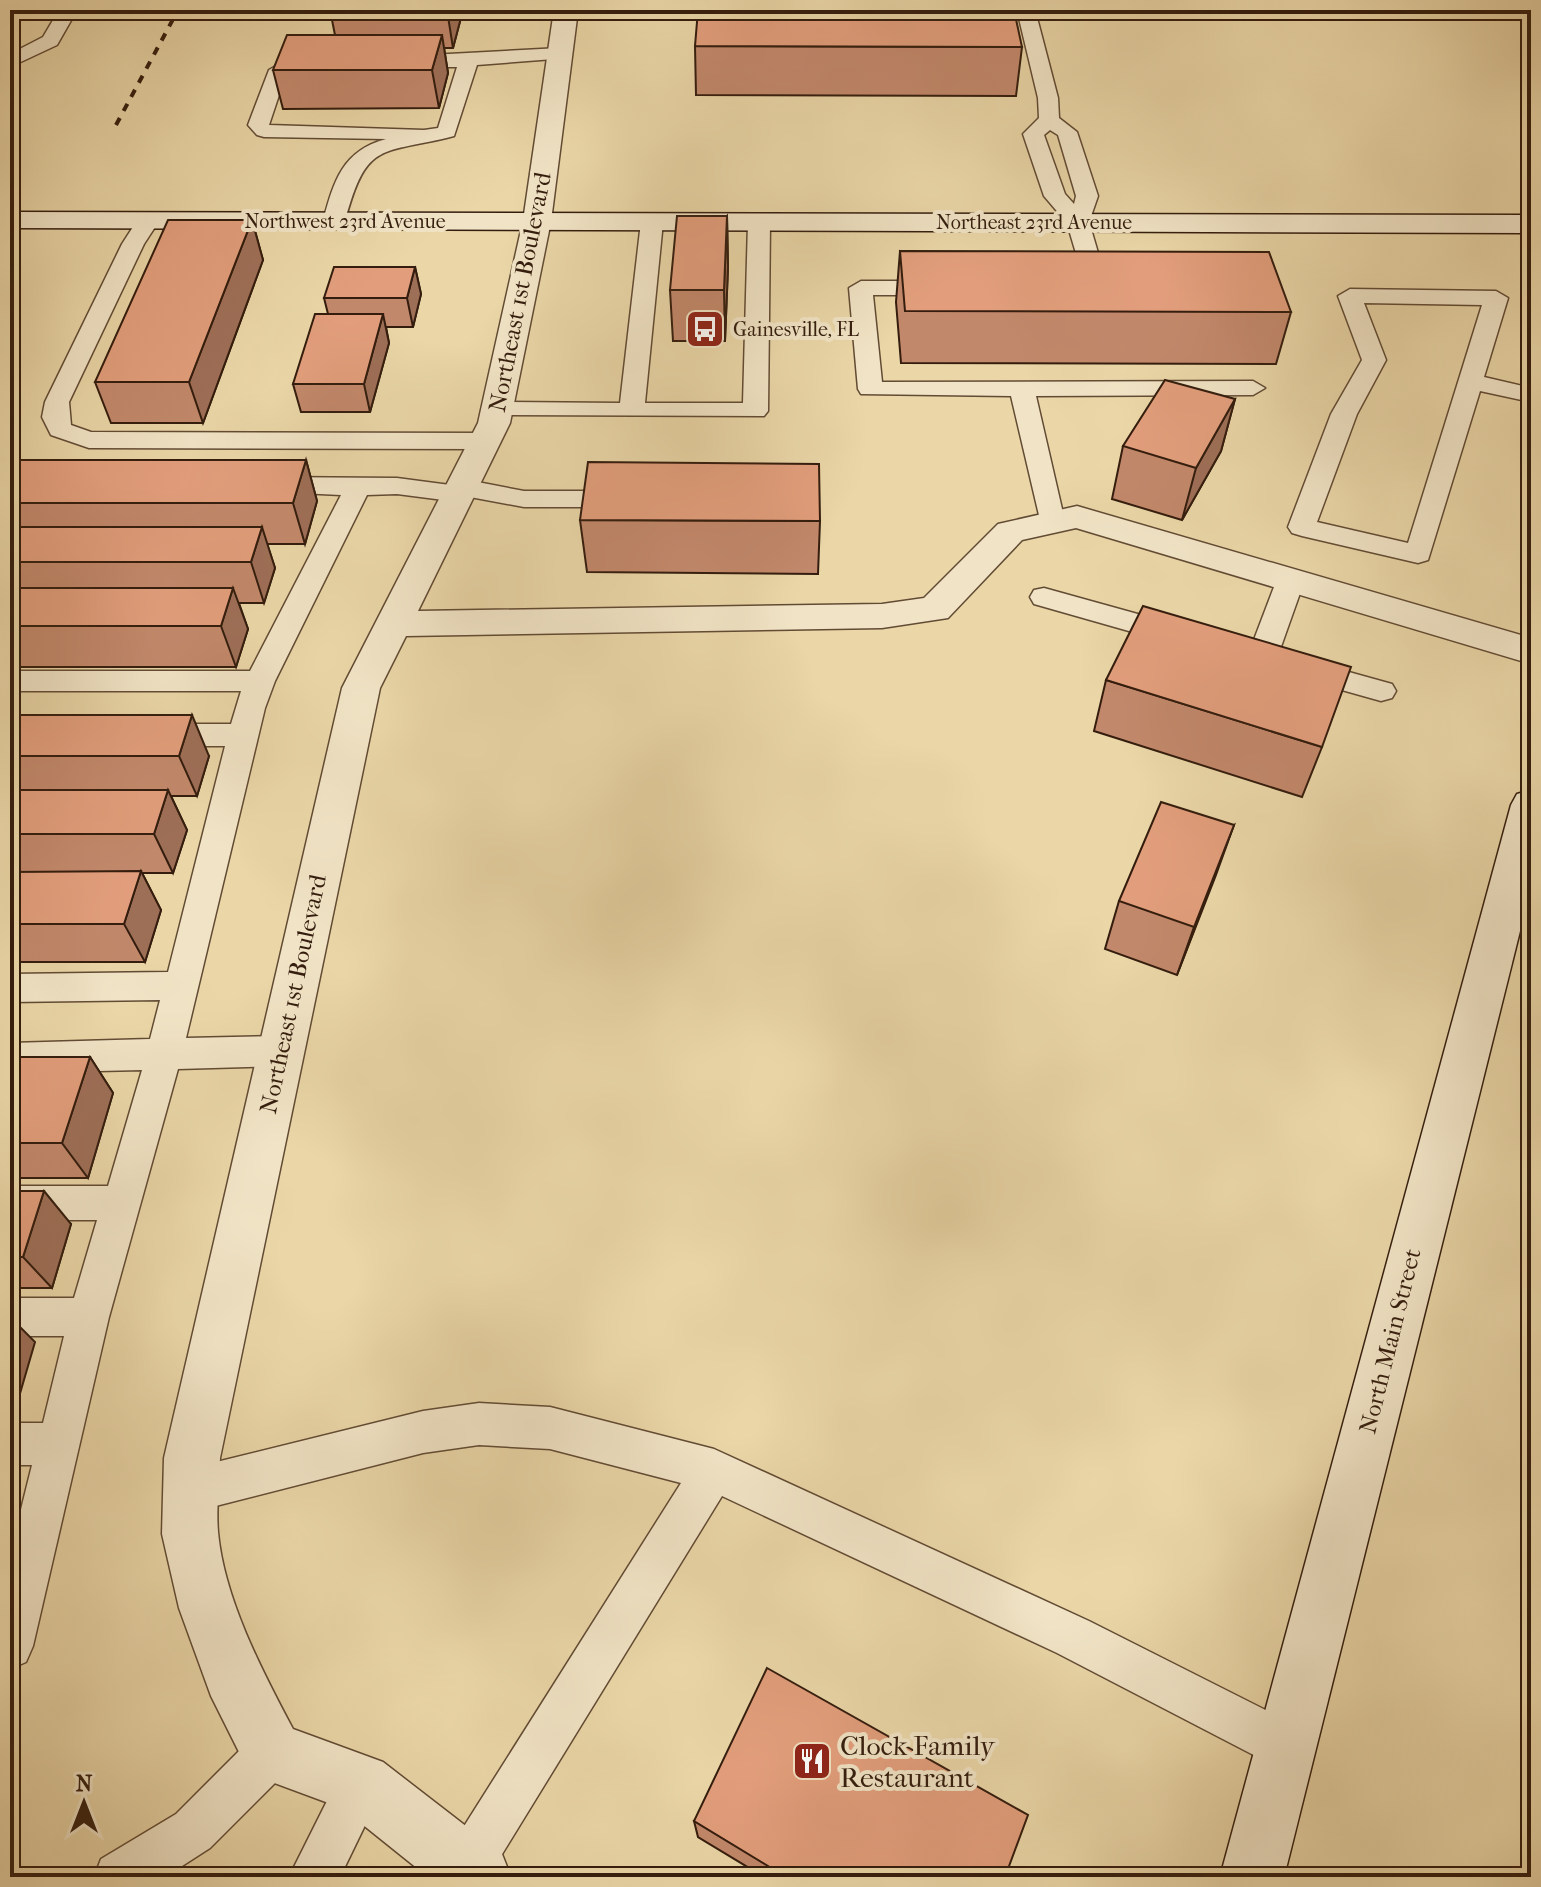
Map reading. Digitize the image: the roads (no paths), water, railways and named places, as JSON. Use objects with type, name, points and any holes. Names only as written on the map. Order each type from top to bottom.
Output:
[{"type":"street","name":"Northeast 1st Boulevard","points":[[272,1752],[232,1675],[208,1608],[190,1534],[192,1458],[361,688],[491,426],[537,221],[566,10]]},
{"type":"street","name":"Northwest 23rd Avenue","points":[[10,220],[537,221]]},
{"type":"street","name":"Northeast 23rd Avenue","points":[[537,221],[1531,224]]},
{"type":"street","points":[[393,624],[882,616],[935,609],[1010,532],[1077,517],[1531,651]]},
{"type":"street","name":"North Main Street","points":[[1252,1877],[1531,805]]},
{"type":"street","points":[[272,1752],[361,1784],[472,1872]]},
{"type":"lane","points":[[10,61],[50,41],[68,10]]},
{"type":"lane","points":[[1026,10],[1048,98],[1049,120]]},
{"type":"lane","points":[[382,61],[471,61],[490,55],[560,54]]},
{"type":"lane","points":[[338,61],[295,63],[276,74],[258,125],[276,134],[403,133],[427,137]]},
{"type":"lane","points":[[334,221],[353,166],[373,151],[447,132],[471,61]]},
{"type":"lane","points":[[1049,120],[1033,134],[1055,196],[1078,222],[1097,287]]},
{"type":"lane","points":[[1049,120],[1067,132],[1084,182],[1087,196],[1078,222]]},
{"type":"lane","points":[[148,221],[133,244],[57,402],[55,417],[60,430],[89,440],[491,426],[632,410],[755,411],[759,223]]},
{"type":"lane","points":[[632,410],[652,222]]},
{"type":"lane","points":[[1066,287],[1127,287]]},
{"type":"lane","points":[[971,288],[861,288],[870,389],[1253,388]]},
{"type":"lane","points":[[1350,296],[1496,298],[1471,381],[1418,554],[1302,527],[1344,414],[1374,360],[1350,296]]},
{"type":"lane","points":[[1471,381],[1531,395]]},
{"type":"lane","points":[[1022,388],[1052,522]]},
{"type":"lane","points":[[248,485],[397,486],[460,490],[524,499],[662,499]]},
{"type":"lane","points":[[10,1646],[18,1585],[58,1444],[89,1317],[165,1052],[242,735],[260,681],[358,487]]},
{"type":"lane","points":[[1262,658],[1291,579]]},
{"type":"lane","points":[[1044,597],[1204,642]]},
{"type":"lane","points":[[1233,650],[1381,691]]},
{"type":"lane","points":[[10,681],[260,681]]},
{"type":"lane","points":[[118,735],[242,735]]},
{"type":"lane","points":[[10,988],[181,986]]},
{"type":"lane","points":[[10,1058],[281,1051]]},
{"type":"lane","points":[[10,1203],[121,1203]]},
{"type":"lane","points":[[10,1317],[89,1317]]},
{"type":"lane","points":[[192,1490],[423,1432],[479,1424],[550,1428],[714,1470],[1073,1637],[1286,1746]]},
{"type":"lane","points":[[10,1444],[58,1444]]},
{"type":"lane","points":[[472,1872],[714,1470]]},
{"type":"lane","points":[[119,1877],[193,1831],[272,1752]]},
{"type":"lane","points":[[314,1877],[361,1784]]},
{"type":"railway","points":[[116,125],[178,10]]},
{"type":"place","name":"Gainesville, FL","points":[[705,329]]},
{"type":"place","name":"Clock Family Restaurant","points":[[812,1761]]}]
